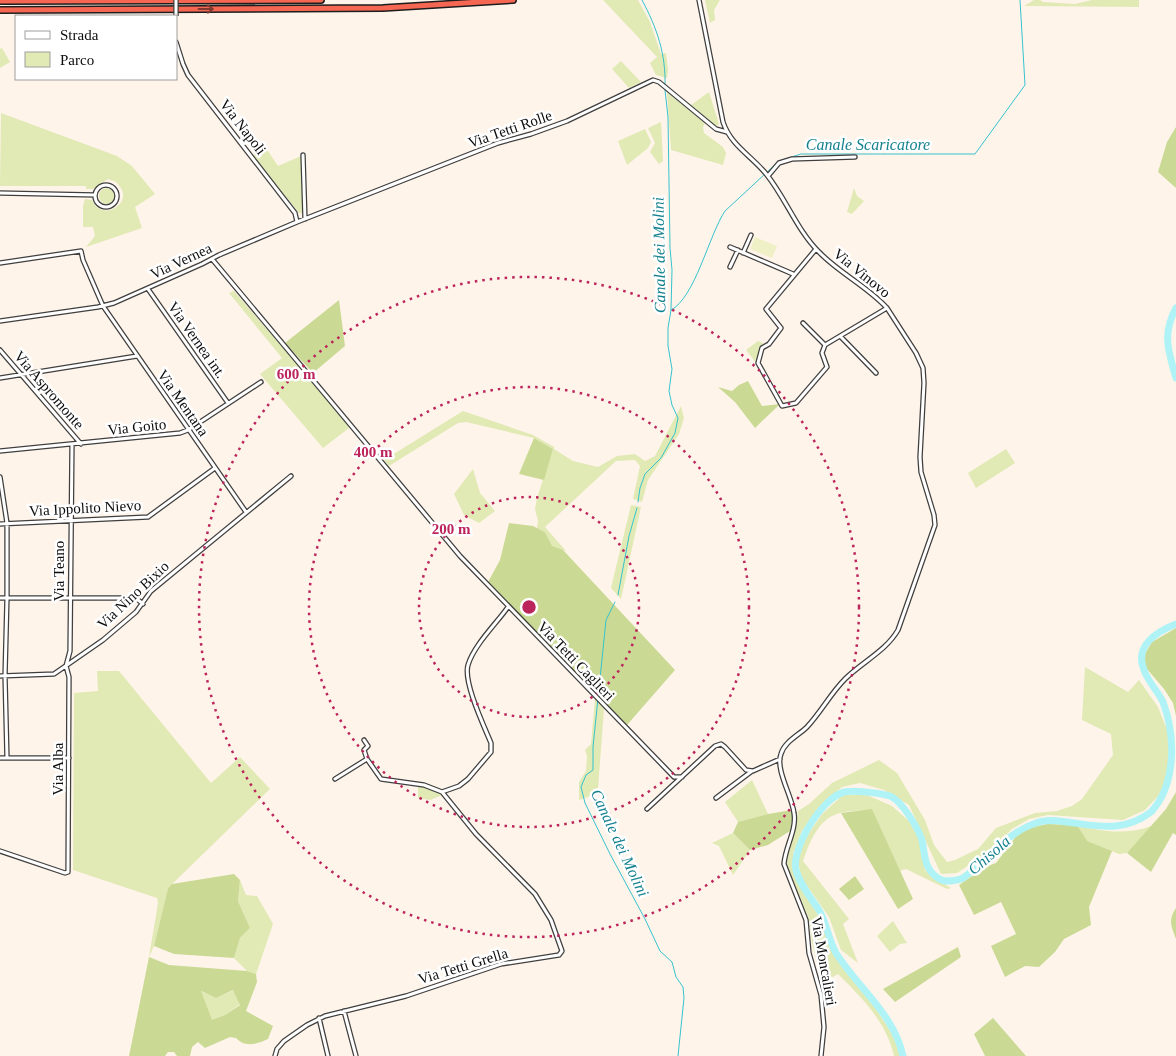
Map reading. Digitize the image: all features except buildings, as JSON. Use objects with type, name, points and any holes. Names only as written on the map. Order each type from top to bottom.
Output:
[{"type":"highway","points":[[0,1],[321,0]]},
{"type":"highway","points":[[0,10],[383,8],[512,0]]},
{"type":"street","points":[[176,0],[176,15]]},
{"type":"street","points":[[699,0],[723,122],[727,132]]},
{"type":"street","name":"Via Napoli","points":[[178,49],[182,64],[188,75],[295,213],[297,222]]},
{"type":"street","name":"Via Tetti Rolle","points":[[305,219],[498,143],[544,130],[585,114],[653,80],[662,84],[716,129],[727,132]]},
{"type":"street","name":"Via Vinovo","points":[[727,132],[742,151],[767,175],[816,249],[887,308],[916,353],[923,368],[920,464],[934,515],[934,525],[898,630],[893,640],[846,678],[807,727],[785,746],[780,759]]},
{"type":"street","points":[[302,155],[305,219]]},
{"type":"street","points":[[767,175],[780,163],[792,159],[855,157]]},
{"type":"street","points":[[108,185],[114,189],[117,199],[112,205],[104,207],[96,201],[95,195],[97,189],[108,185]]},
{"type":"street","points":[[2,193],[95,195]]},
{"type":"street","name":"Via Vernea","points":[[0,321],[103,306],[305,219]]},
{"type":"street","points":[[743,253],[751,235]]},
{"type":"street","points":[[730,247],[793,274]]},
{"type":"street","points":[[816,249],[766,308],[782,328],[770,344],[762,348],[758,363],[782,406],[796,404],[827,367],[822,353],[824,346],[887,308]]},
{"type":"street","points":[[730,267],[738,250]]},
{"type":"street","points":[[0,263],[81,251],[103,306]]},
{"type":"street","name":"Via Tetti Caglieri","points":[[212,259],[460,556],[465,559],[508,608],[674,777],[682,777]]},
{"type":"street","name":"Via Vernea int.","points":[[148,288],[228,403]]},
{"type":"street","name":"Via Mentana","points":[[103,306],[246,512]]},
{"type":"street","points":[[803,323],[824,346]]},
{"type":"street","points":[[841,337],[876,373]]},
{"type":"street","name":"Via Aspromonte","points":[[0,350],[81,444]]},
{"type":"street","points":[[0,378],[137,356]]},
{"type":"street","name":"Via Goito","points":[[0,451],[180,434],[261,382]]},
{"type":"street","name":"Via Teano","points":[[66,666],[70,651],[72,445]]},
{"type":"street","name":"Via Ippolito Nievo","points":[[0,524],[148,517],[215,468]]},
{"type":"street","name":"Via Nino Bixio","points":[[0,676],[54,674],[66,666],[103,640],[136,612],[151,591],[290,476]]},
{"type":"street","points":[[0,477],[7,523],[8,598],[5,676],[7,758]]},
{"type":"street","points":[[0,598],[133,598],[143,604]]},
{"type":"street","points":[[364,740],[368,746],[364,750],[367,759],[381,779],[424,785],[442,792],[459,786],[468,780],[491,752],[491,743],[470,688],[467,666],[473,652],[508,608]]},
{"type":"street","name":"Via Alba","points":[[0,851],[65,873],[68,872],[69,677],[66,666]]},
{"type":"street","points":[[647,809],[715,746],[721,744],[746,770],[753,771]]},
{"type":"street","points":[[0,758],[69,758]]},
{"type":"street","points":[[335,779],[367,759]]},
{"type":"street","points":[[716,798],[753,771],[780,759]]},
{"type":"street","name":"Via Moncalieri","points":[[780,759],[795,820],[784,855],[784,864],[806,920],[810,953],[821,995],[824,1027],[821,1056]]},
{"type":"street","name":"Via Tetti Grella","points":[[275,1056],[277,1049],[284,1041],[319,1018],[406,996],[501,964],[562,953],[562,948],[551,920],[535,894],[476,834],[442,792]]},
{"type":"street","points":[[344,1011],[356,1056]]},
{"type":"street","points":[[319,1018],[328,1056]]},
{"type":"green space","points":[[603,0],[638,0],[650,22],[661,54],[666,53],[667,78],[656,75],[650,63],[657,57]]},
{"type":"green space","points":[[705,0],[720,0],[714,10],[715,20],[710,23]]},
{"type":"green space","points":[[1034,0],[1075,4],[1092,0],[1139,0],[1139,7],[1024,6]]},
{"type":"green space","points":[[2,48],[10,62],[0,68],[0,49]]},
{"type":"green space","points":[[621,61],[641,82],[629,88],[612,69]]},
{"type":"green space","points":[[667,92],[705,123],[703,127],[704,133],[723,147],[726,153],[723,165],[671,150]]},
{"type":"green space","points":[[709,92],[719,124],[716,126],[691,105]]},
{"type":"green space","points":[[1,113],[117,156],[132,166],[155,194],[135,207],[142,228],[86,247],[95,236],[93,227],[83,227],[85,199],[92,200],[96,207],[101,210],[110,210],[118,206],[123,198],[123,192],[118,184],[108,179],[93,189],[86,189],[86,186],[0,186]]},
{"type":"green space","points":[[661,122],[663,161],[659,164],[650,152],[655,143],[648,128]]},
{"type":"green space","points":[[1176,127],[1176,188],[1158,172],[1167,142]]},
{"type":"green space","points":[[645,129],[651,142],[648,148],[627,165],[618,141]]},
{"type":"green space","points":[[266,148],[278,166],[301,156],[303,213],[299,213],[253,155]]},
{"type":"green space","points":[[107,188],[115,196],[107,204],[99,196]]},
{"type":"green space","points":[[854,188],[857,196],[864,201],[852,214],[847,212]]},
{"type":"green space","points":[[755,237],[777,246],[772,258],[750,249]]},
{"type":"green space","points":[[234,291],[345,420],[349,428],[323,448],[260,374],[282,358],[229,293]]},
{"type":"green space","points":[[339,300],[345,346],[313,373],[285,343]]},
{"type":"green space","points":[[758,341],[763,343],[757,364],[746,350]]},
{"type":"green space","points":[[748,381],[762,406],[780,404],[755,428],[735,402],[718,387],[732,391]]},
{"type":"green space","points":[[681,406],[684,418],[679,434],[648,480],[642,502],[633,499],[640,466],[635,460],[616,461],[545,527],[566,551],[552,547],[545,532],[537,528],[538,521],[535,509],[537,498],[553,449],[534,438],[466,422],[458,423],[389,466],[384,460],[463,411],[533,435],[573,461],[598,467],[617,456],[635,454],[645,461],[655,456]]},
{"type":"green space","points":[[534,438],[553,449],[544,480],[519,474]]},
{"type":"green space","points":[[1006,449],[1015,463],[976,488],[968,473]]},
{"type":"green space","points":[[473,469],[480,493],[495,511],[479,523],[464,515],[454,494]]},
{"type":"green space","points":[[631,505],[641,507],[621,599],[611,588]]},
{"type":"green space","points":[[509,523],[533,526],[545,532],[552,546],[563,550],[675,670],[627,725],[488,582],[500,560]]},
{"type":"green space","points":[[1176,628],[1176,716],[1173,703],[1147,669],[1143,657],[1152,642]]},
{"type":"green space","points":[[1085,667],[1128,692],[1139,680],[1158,707],[1170,737],[1171,768],[1161,793],[1145,810],[1123,820],[1048,815],[1029,819],[1012,829],[989,852],[957,873],[941,874],[909,805],[884,790],[860,783],[842,787],[821,805],[802,831],[793,853],[794,871],[799,885],[821,921],[831,949],[844,970],[874,1006],[895,1038],[901,1056],[894,1056],[879,1021],[847,983],[838,974],[822,983],[812,943],[809,919],[786,863],[788,850],[795,832],[798,811],[809,804],[832,783],[879,760],[897,773],[925,820],[934,845],[947,862],[978,849],[996,828],[1035,813],[1057,811],[1072,806],[1082,799],[1113,755],[1111,734],[1082,720]]},
{"type":"green space","points":[[97,671],[119,671],[211,783],[240,757],[270,789],[168,888],[154,946],[149,957],[158,903],[157,898],[73,870],[74,693],[98,691]]},
{"type":"green space","points":[[595,699],[604,709],[598,789],[588,797],[579,800],[579,782],[586,771],[587,756],[585,750],[591,744]]},
{"type":"green space","points":[[752,780],[768,814],[738,822],[725,802]]},
{"type":"green space","points":[[418,786],[427,787],[443,795],[430,800],[418,798]]},
{"type":"green space","points":[[1176,792],[1176,835],[1173,833],[1151,872],[1127,853],[1166,809]]},
{"type":"green space","points":[[843,795],[867,795],[892,806],[909,821],[919,839],[925,870],[951,888],[947,889],[906,869],[900,871],[872,810],[844,812],[826,820],[812,838],[803,861],[849,919],[843,924],[858,963],[841,950],[829,917],[801,877],[798,860],[803,842],[822,814]]},
{"type":"green space","points":[[872,809],[913,899],[898,909],[841,813]]},
{"type":"green space","points":[[792,810],[793,818],[790,831],[768,845],[750,850],[733,833],[738,822]]},
{"type":"green space","points":[[1047,824],[1077,825],[1087,841],[1112,851],[1089,907],[1091,925],[1064,939],[1055,952],[1039,967],[1025,966],[1005,977],[991,946],[1016,934],[1001,902],[974,915],[959,885],[985,867],[996,863],[1017,835],[1025,829]]},
{"type":"green space","points":[[1077,825],[1114,832],[1133,831],[1152,826],[1127,853],[1119,854],[1086,841]]},
{"type":"green space","points":[[733,833],[750,850],[733,875],[719,846],[712,843]]},
{"type":"green space","points":[[234,874],[240,880],[238,901],[250,928],[240,938],[234,958],[174,954],[154,946],[168,888],[172,884]]},
{"type":"green space","points":[[855,876],[864,889],[849,900],[839,889]]},
{"type":"green space","points":[[240,880],[246,895],[257,896],[273,924],[256,974],[247,971],[234,958],[240,938],[250,928],[238,901]]},
{"type":"green space","points":[[1176,908],[1176,939],[1171,923]]},
{"type":"green space","points":[[893,921],[907,943],[900,944],[890,952],[877,936]]},
{"type":"green space","points":[[958,947],[961,957],[895,1002],[883,989]]},
{"type":"green space","points":[[149,957],[169,965],[247,971],[256,974],[257,982],[246,1011],[273,1026],[268,1039],[255,1044],[247,1044],[230,1037],[205,1048],[198,1042],[192,1047],[190,1056],[177,1056],[174,1052],[168,1052],[165,1056],[129,1056]],"holes":[[[233,990],[240,1005],[225,1015],[212,1020],[201,991],[216,998]]]},
{"type":"green space","points":[[234,990],[240,1004],[225,1015],[212,1021],[200,991],[216,998]]},
{"type":"green space","points":[[993,1018],[1026,1056],[985,1056],[974,1034]]},
{"type":"waterway","name":"Canale dei Molini","points":[[642,0],[660,42],[664,63],[665,86]]},
{"type":"waterway","name":"Canale Scaricatore","points":[[671,310],[680,303],[687,293],[725,211],[779,161],[801,154],[975,154],[1025,85],[1020,0]]},
{"type":"waterway","name":"Canale dei Molini","points":[[638,502],[645,474],[661,458],[675,433],[678,418],[672,405],[669,391],[672,369],[668,346],[668,328],[671,310],[672,270],[668,117],[665,90]]},
{"type":"waterway","name":"Chisola","points":[[1176,308],[1168,334],[1169,350],[1176,378]]},
{"type":"waterway","name":"Canale dei Molini","points":[[618,595],[629,536],[637,508]]},
{"type":"waterway","name":"Canale dei Molini","points":[[615,602],[606,620],[593,747],[593,770],[586,775],[581,787],[585,803],[610,854],[660,951],[672,962],[676,977],[683,987],[684,998],[678,1056]]},
{"type":"waterway","name":"Chisola","points":[[903,1056],[892,1027],[884,1014],[836,953],[822,915],[798,876],[796,870],[798,849],[810,825],[835,796],[844,792],[867,792],[890,796],[909,815],[917,829],[922,840],[929,869],[940,879],[950,881],[963,878],[1013,835],[1028,826],[1040,822],[1055,820],[1110,826],[1131,823],[1141,819],[1151,812],[1165,788],[1169,775],[1172,745],[1163,702],[1146,674],[1142,654],[1144,647],[1154,636],[1176,624]]}]
